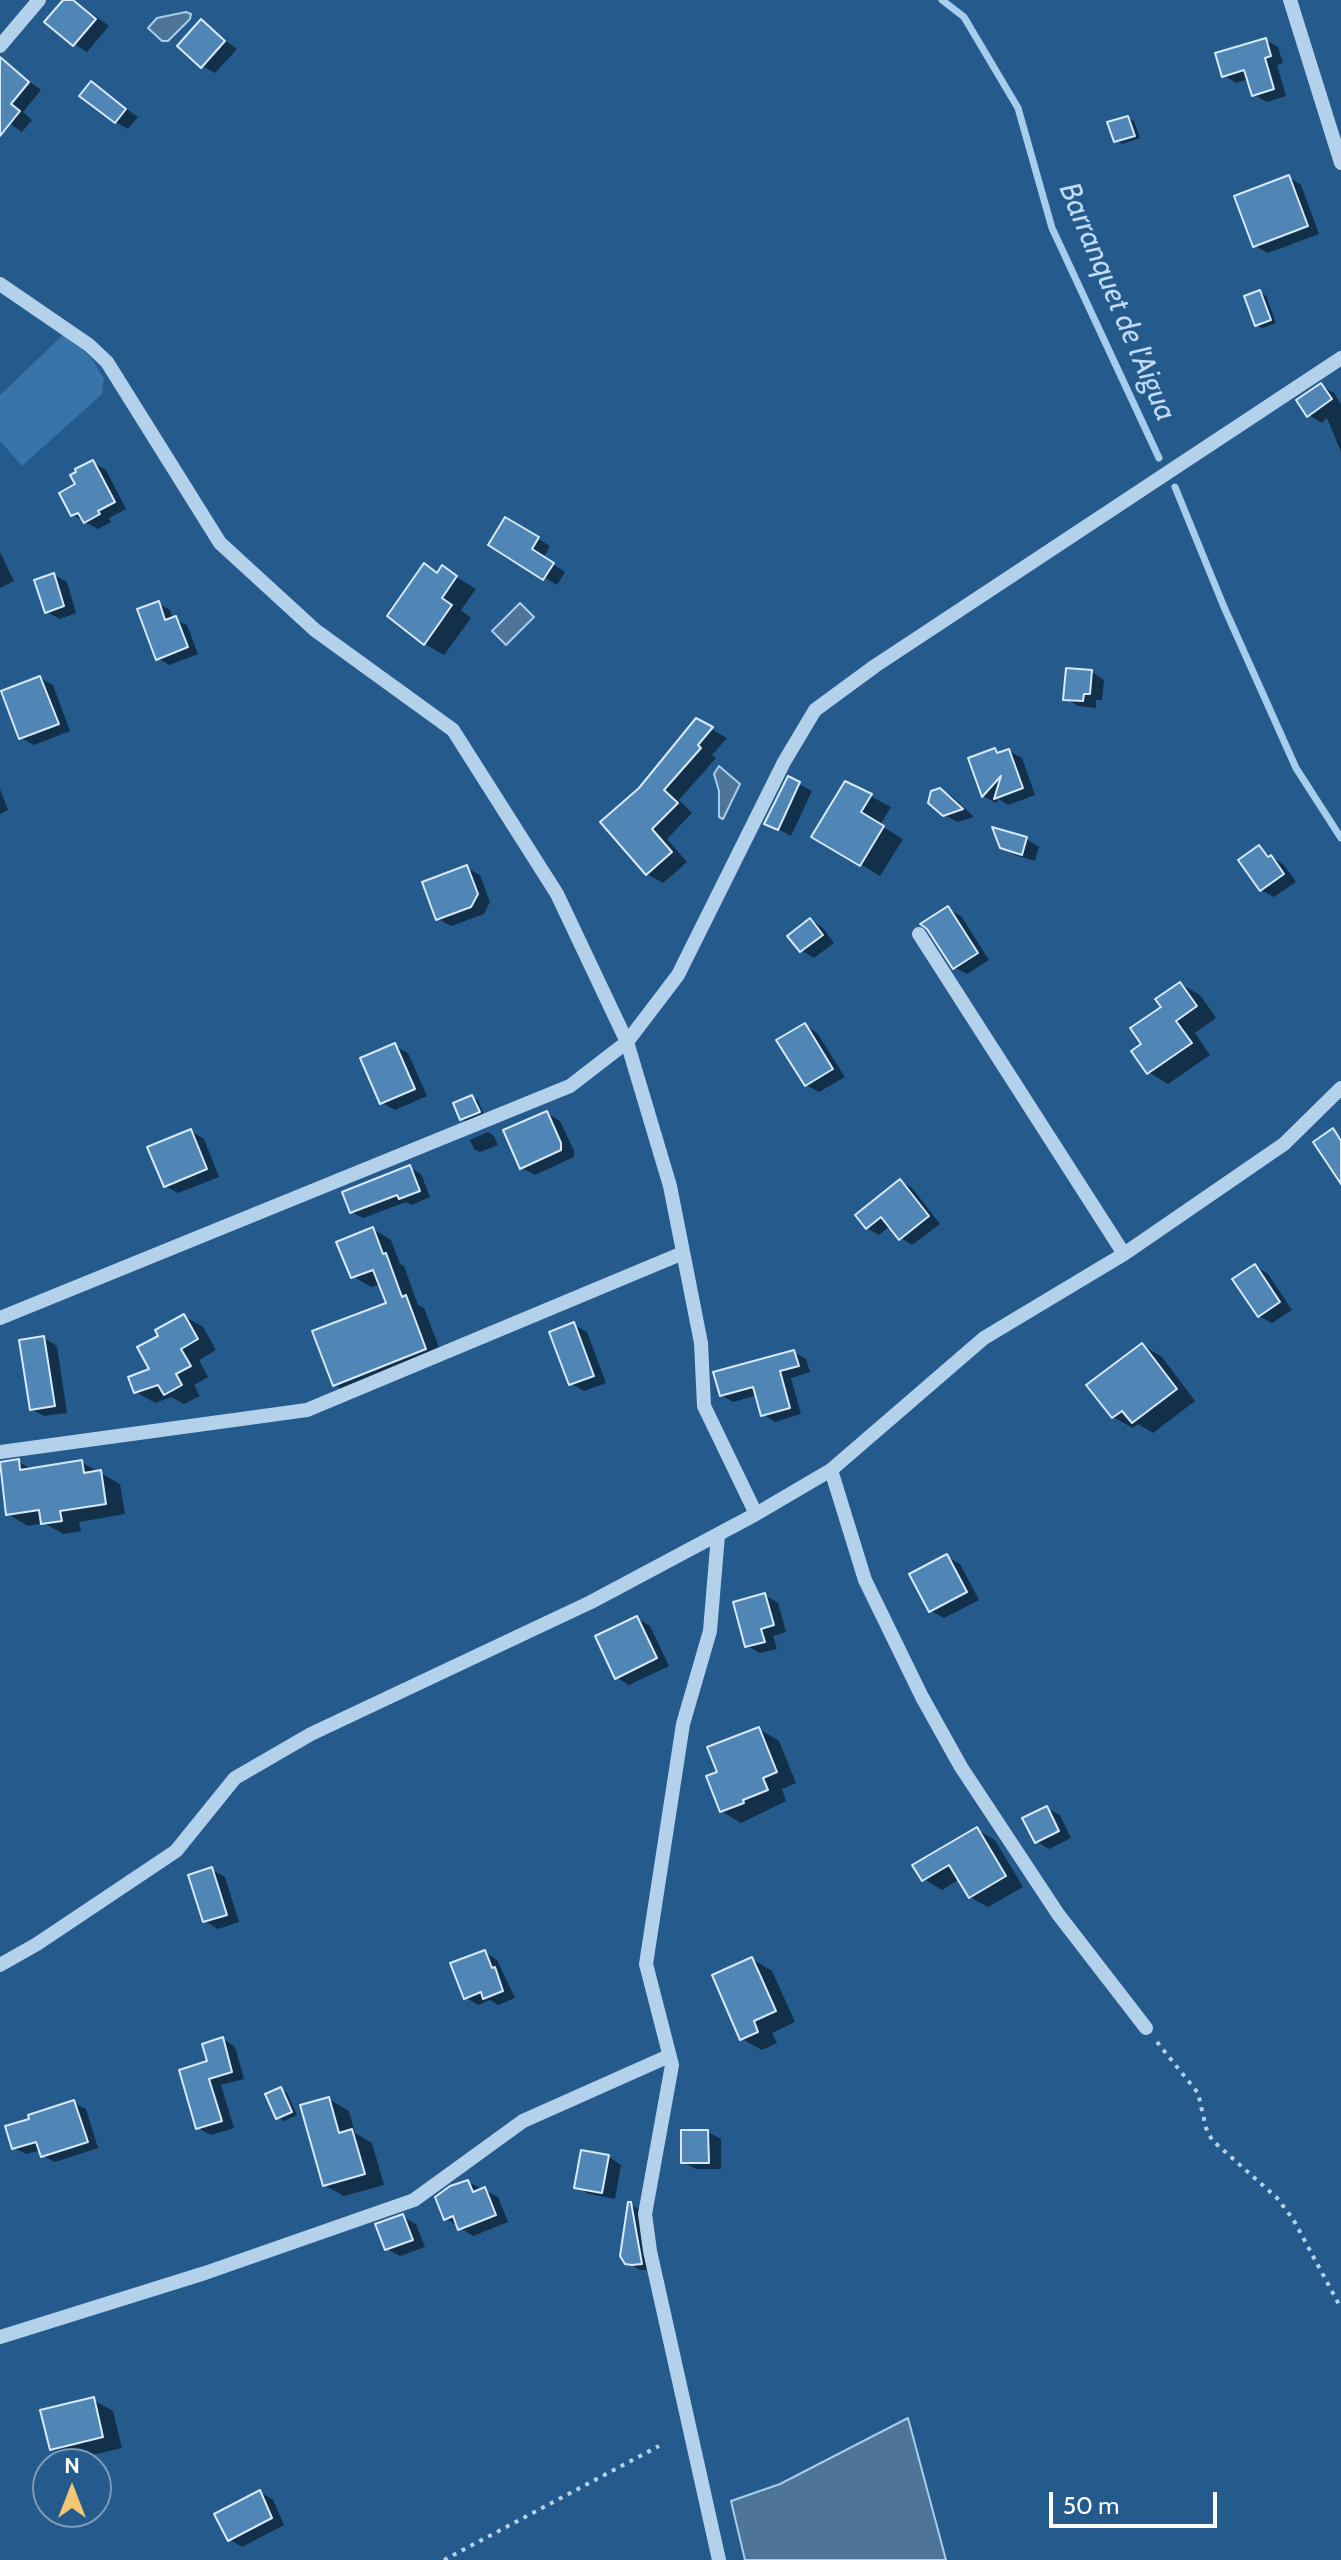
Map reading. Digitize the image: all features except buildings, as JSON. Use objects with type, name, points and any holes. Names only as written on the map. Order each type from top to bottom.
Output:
[{"type":"street","points":[[0,46],[39,0]]},
{"type":"street","points":[[1290,0],[1341,163]]},
{"type":"street","points":[[0,284],[89,345],[107,362],[220,543],[315,630],[453,730],[557,894],[627,1042],[670,1186],[701,1343],[704,1406],[756,1514]]},
{"type":"street","points":[[0,1318],[570,1086],[627,1042],[678,975],[784,762],[815,710],[875,666],[1341,358]]},
{"type":"street","points":[[919,934],[1124,1254]]},
{"type":"street","points":[[0,1965],[37,1944],[176,1851],[235,1778],[311,1734],[591,1602],[718,1535],[831,1470],[984,1338],[1124,1254],[1284,1144],[1341,1088]]},
{"type":"street","points":[[0,1452],[307,1410],[683,1253]]},
{"type":"street","points":[[831,1470],[865,1580],[922,1697],[961,1767],[1058,1914],[1146,2028]]},
{"type":"street","points":[[718,1535],[710,1631],[683,1724],[646,1964],[672,2065],[646,2199],[646,2230],[719,2560]]},
{"type":"street","points":[[0,2337],[205,2273],[414,2200],[523,2121],[669,2056]]},
{"type":"path","points":[[1146,2028],[1198,2093],[1212,2140],[1277,2198],[1293,2219],[1341,2308]]},
{"type":"path","points":[[444,2560],[659,2446]]},
{"type":"shaded area","points":[[186,12],[191,14],[190,19],[168,41],[162,41],[148,28],[157,18]]},
{"type":"shaded area","points":[[63,335],[92,359],[104,379],[102,394],[22,466],[0,441],[0,395]]},
{"type":"shaded area","points":[[520,603],[534,617],[506,645],[492,631]]},
{"type":"shaded area","points":[[719,766],[740,784],[723,819],[719,817],[719,791],[714,774]]},
{"type":"shaded area","points":[[908,2418],[946,2560],[745,2560],[731,2501],[780,2484]]},
{"type":"waterway","name":"Barranquet de l'Aigua","points":[[942,0],[964,17],[1018,108],[1052,228],[1159,458]]},
{"type":"waterway","points":[[1175,487],[1224,607],[1296,768],[1341,838]]}]
